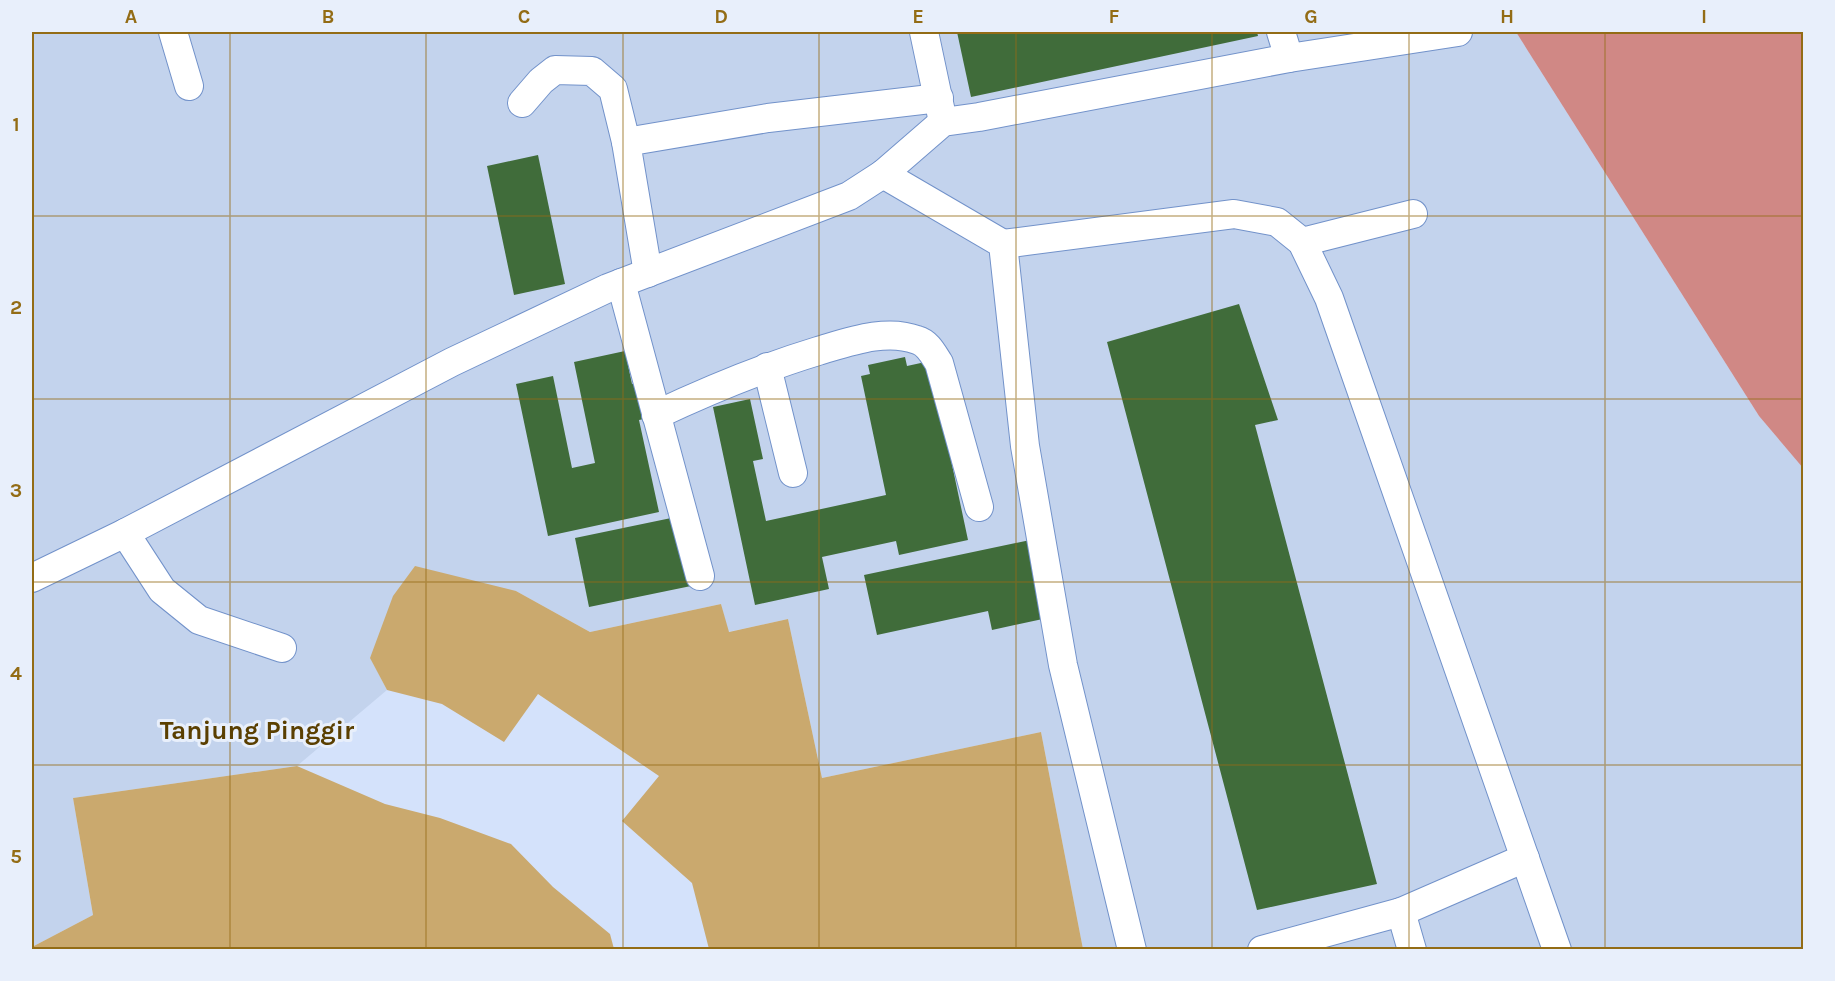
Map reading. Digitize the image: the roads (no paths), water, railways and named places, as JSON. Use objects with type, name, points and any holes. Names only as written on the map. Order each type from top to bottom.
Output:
[{"type":"street","points":[[173,32],[189,86]]},
{"type":"street","points":[[924,32],[941,110]]},
{"type":"street","points":[[626,141],[768,118],[941,110],[979,117],[1285,45],[1458,32]]},
{"type":"street","points":[[522,103],[541,81],[555,70],[592,71],[613,89],[626,141],[648,273]]},
{"type":"street","points":[[32,578],[125,534],[452,362],[621,283],[849,196],[883,174],[941,110]]},
{"type":"street","points":[[883,174],[1003,244],[1234,214],[1276,222],[1302,242],[1329,298],[1557,950]]},
{"type":"street","points":[[1302,242],[1413,214]]},
{"type":"street","points":[[1003,244],[1025,446],[1063,665],[1132,950]]},
{"type":"street","points":[[621,283],[700,576]]},
{"type":"street","points":[[656,416],[707,391],[767,367],[854,341],[890,335],[918,340],[929,348],[939,363],[979,507]]},
{"type":"street","points":[[767,367],[793,473]]},
{"type":"street","points":[[125,534],[162,590],[199,620],[282,648]]},
{"type":"street","points":[[1262,950],[1401,912],[1525,858]]},
{"type":"street","points":[[1401,912],[1412,950]]},
{"type":"district","name":"Tanjung Pinggir","points":[[257,730]]}]
